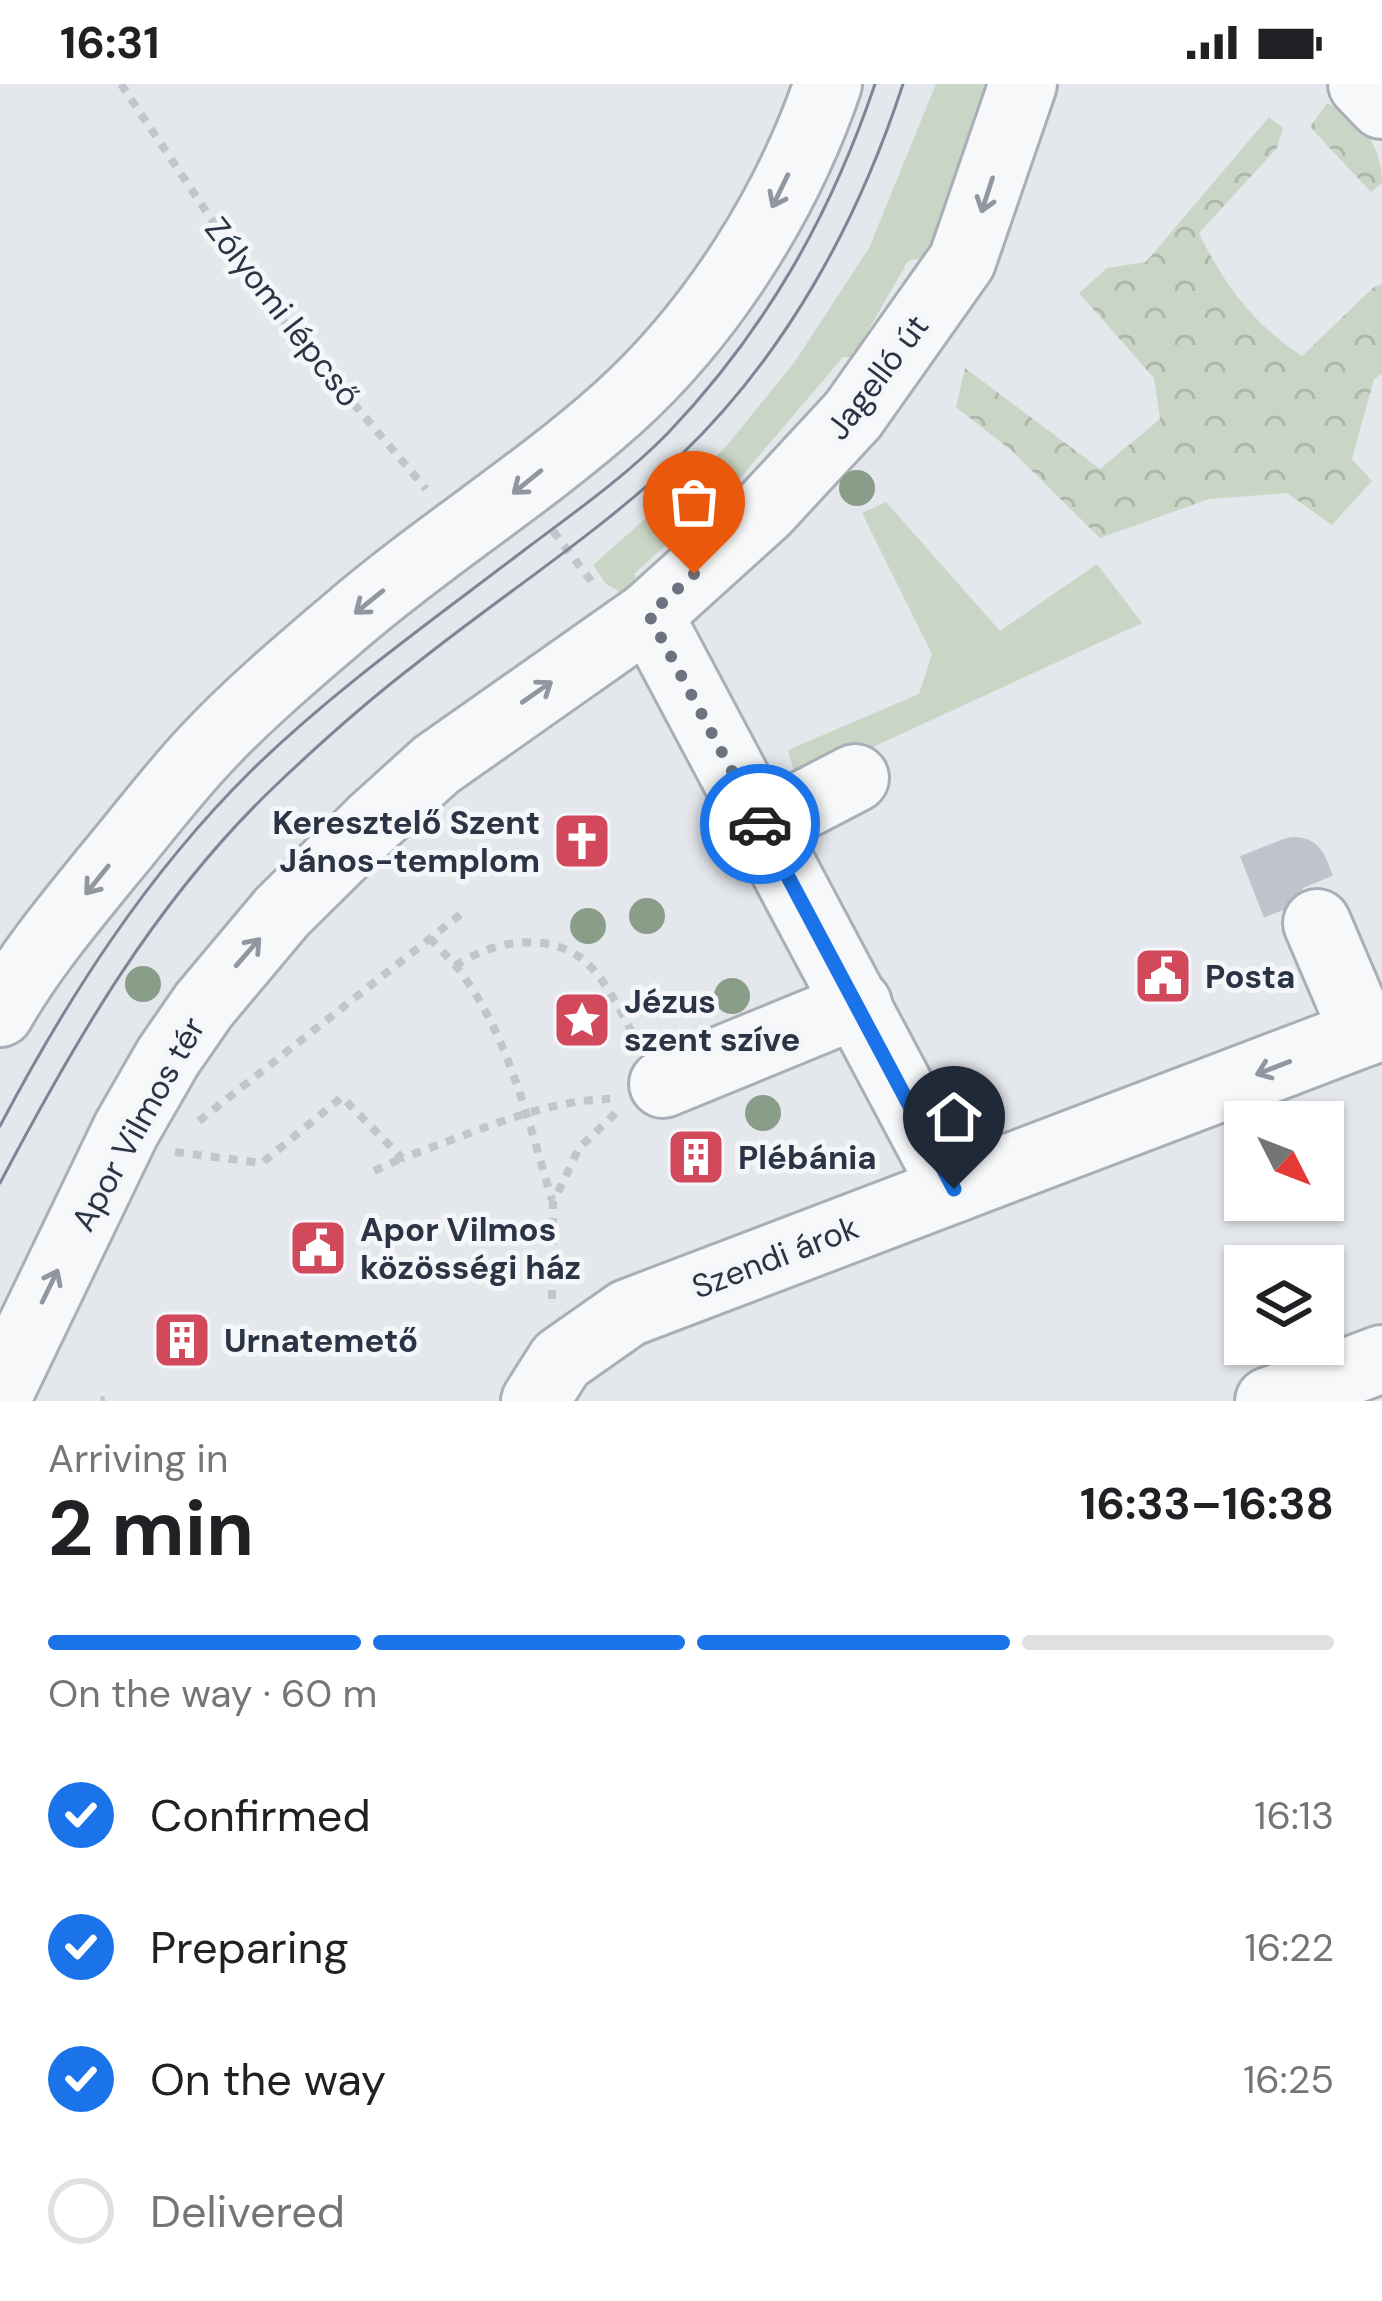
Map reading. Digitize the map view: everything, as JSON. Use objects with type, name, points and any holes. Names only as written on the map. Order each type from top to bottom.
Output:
[{"type":"street","points":[[0,1013],[53,934],[207,748],[347,620],[621,405],[685,338],[759,230],[828,84]]},
{"type":"street","name":"Jagelló út","points":[[639,622],[765,509],[853,416],[946,287],[980,216],[1023,84]]},
{"type":"street","points":[[1362,84],[1382,105]]},
{"type":"street","points":[[639,622],[761,826],[954,1189]]},
{"type":"street","name":"Apor Vilmos tér","points":[[0,1392],[126,1130],[168,1057],[243,956],[325,867],[436,765],[639,622]]},
{"type":"street","points":[[761,826],[855,778]]},
{"type":"street","points":[[1317,923],[1373,1030]]},
{"type":"street","points":[[663,1084],[858,1004]]},
{"type":"street","name":"Szendi árok","points":[[548,1380],[628,1313],[1373,1030]]},
{"type":"street","points":[[1269,1401],[1382,1359]]},
{"type":"path","name":"Zólyomi lépcső","points":[[121,84],[264,298],[460,529]]},
{"type":"path","points":[[519,489],[639,622]]},
{"type":"path","points":[[197,1122],[466,910]]},
{"type":"path","points":[[430,938],[481,1004],[527,1116],[553,1203],[548,1380]]},
{"type":"path","points":[[455,966],[499,945],[515,944],[547,943],[583,959],[609,992],[663,1084]]},
{"type":"path","points":[[179,1136],[161,1150],[262,1163],[342,1097],[402,1158]]},
{"type":"path","points":[[374,1171],[527,1116],[585,1100],[631,1099],[578,1148],[553,1203]]},
{"type":"green space","points":[[936,84],[995,84],[953,200],[925,257],[908,261],[853,357],[843,357],[741,477],[634,574],[640,586],[626,595],[606,584],[593,565],[724,449],[794,363],[869,248]]},
{"type":"green space","points":[[1327,103],[1359,125],[1374,146],[1382,183],[1371,192],[1310,127]]},
{"type":"green space","points":[[1269,117],[1283,128],[1277,148],[1199,233],[1242,302],[1302,356],[1382,284],[1382,374],[1374,379],[1352,459],[1372,481],[1332,525],[1287,493],[1209,499],[1100,538],[1012,451],[956,407],[965,368],[1100,469],[1160,419],[1154,378],[1079,293],[1107,268],[1146,262]]},
{"type":"green space","points":[[886,502],[1000,631],[1097,564],[1142,623],[797,782],[788,750],[919,694],[932,654],[862,513]]},
{"type":"tunnel","points":[[1252,887],[1295,870],[1317,923]]},
{"type":"tram line","points":[[0,1126],[112,939],[177,852],[251,771],[351,683],[618,479],[703,394],[791,270],[837,180],[875,84]]},
{"type":"tram line","points":[[0,1183],[120,975],[230,832],[379,693],[650,483],[719,416],[754,374],[786,330],[841,235],[903,84]]},
{"type":"way so far","points":[[694,574],[649,615],[760,824]]},
{"type":"place","name":"Keresztelő Szent János-templom","points":[[582,841]]},
{"type":"place","name":"Posta","points":[[1163,976]]},
{"type":"place","name":"Jézus szent szíve","points":[[582,1020]]},
{"type":"place","name":"Plébánia","points":[[696,1157]]},
{"type":"place","name":"Apor Vilmos közösségi ház","points":[[318,1248]]},
{"type":"place","name":"Urnatemető","points":[[182,1340]]},
{"type":"route","points":[[760,824],[954,1189]]}]
